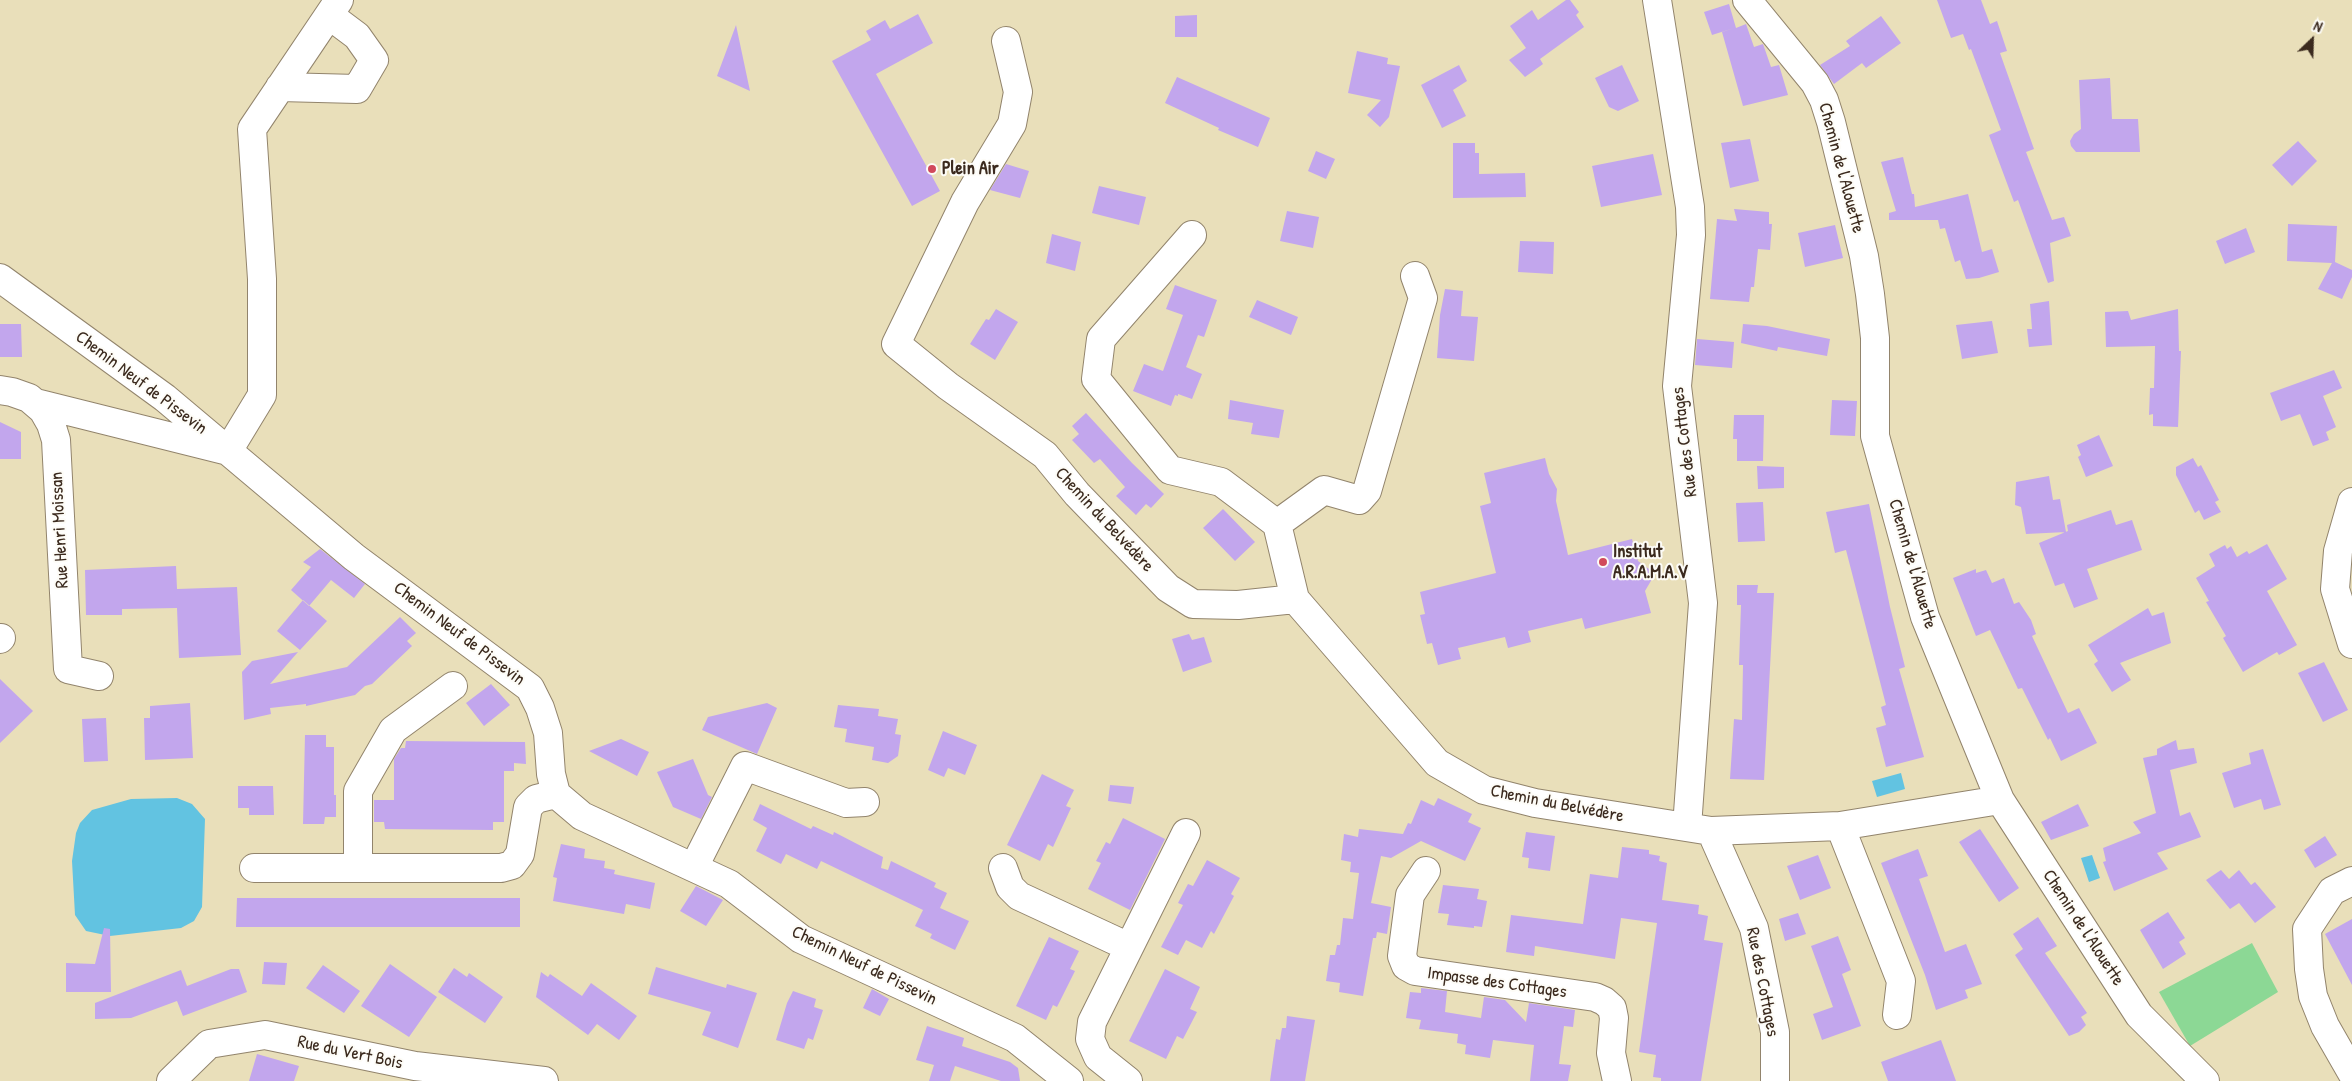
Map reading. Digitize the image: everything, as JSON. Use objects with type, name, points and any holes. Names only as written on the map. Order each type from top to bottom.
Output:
[{"type":"street","name":"Rue des Cottages","points":[[1656,0],[1690,207],[1691,235],[1677,386],[1703,603],[1699,829],[1754,928],[1775,1032],[1775,1081]]},
{"type":"street","name":"Chemin de l'Alouette","points":[[1747,0],[1815,83],[1824,100],[1831,122],[1864,256],[1870,294],[1875,338],[1875,436],[1925,616],[2000,800],[2139,1014],[2205,1081]]},
{"type":"street","points":[[0,390],[12,392],[36,403],[228,451],[262,395],[262,279],[252,129],[334,8],[374,60],[357,89],[280,88]]},
{"type":"street","name":"Chemin du Belvédère","points":[[1006,41],[1018,92],[1012,124],[965,202],[896,344],[1045,455],[1077,494],[1168,588],[1193,604],[1238,605],[1295,599]]},
{"type":"street","points":[[1192,235],[1101,339],[1096,379],[1170,470],[1221,482],[1277,524],[1324,490],[1359,500],[1367,491],[1422,298],[1415,276]]},
{"type":"street","name":"Chemin Neuf de Pissevin","points":[[0,278],[165,398],[354,557],[530,688],[540,708],[548,733],[551,774],[556,794],[582,816],[729,884],[801,939],[1015,1038],[1069,1081]]},
{"type":"street","name":"Rue Henri Moissan","points":[[36,403],[47,416],[56,440],[68,669],[99,676]]},
{"type":"street","points":[[2352,502],[2338,551],[2335,589],[2352,644]]},
{"type":"street","name":"Chemin du Belvédère","points":[[1277,524],[1295,599],[1437,763],[1484,790],[1535,803],[1699,829],[1840,826],[2000,800]]},
{"type":"street","points":[[358,868],[358,791],[393,730],[453,686]]},
{"type":"street","points":[[694,867],[745,766],[846,803],[865,802]]},
{"type":"street","points":[[254,868],[501,868],[512,865],[520,854],[528,807],[536,799],[556,794]]},
{"type":"street","points":[[1840,826],[1901,981],[1897,1015]]},
{"type":"street","points":[[1128,1081],[1098,1057],[1090,1039],[1092,1022],[1186,833]]},
{"type":"street","points":[[1003,868],[1010,887],[1019,896],[1130,947]]},
{"type":"street","name":"Impasse des Cottages","points":[[1426,871],[1410,895],[1402,956],[1406,966],[1415,971],[1595,997],[1604,1001],[1612,1008],[1614,1018],[1611,1053],[1617,1081]]},
{"type":"street","points":[[2352,881],[2332,891],[2307,929],[2312,996],[2325,1026],[2352,1073]]},
{"type":"street","name":"Rue du Vert Bois","points":[[171,1081],[209,1044],[265,1035],[414,1066],[544,1081]]},
{"type":"green space","points":[[2252,943],[2278,992],[2190,1046],[2159,992]]},
{"type":"water","points":[[1901,773],[1905,789],[1877,797],[1872,781]]},
{"type":"water","points":[[177,798],[192,804],[205,819],[202,907],[194,921],[181,928],[110,936],[86,931],[75,915],[72,861],[76,833],[80,823],[92,810],[131,799]]},
{"type":"water","points":[[2092,855],[2100,878],[2089,882],[2081,858]]},
{"type":"building","points":[[1566,0],[1570,0],[1579,12],[1576,15],[1584,27],[1540,59],[1543,64],[1525,77],[1509,60],[1526,48],[1510,26],[1532,10],[1538,20]]},
{"type":"building","points":[[1937,0],[1981,0],[1990,24],[1997,21],[2007,51],[2000,53],[2034,149],[2026,152],[2052,220],[2064,217],[2071,236],[2050,243],[2054,281],[2048,283],[2018,200],[2014,202],[1989,135],[2001,130],[1971,49],[1969,50],[1963,34],[1951,38]]},
{"type":"building","points":[[1729,4],[1736,28],[1746,24],[1754,47],[1763,44],[1771,67],[1779,65],[1788,95],[1743,106],[1722,32],[1734,28],[1712,35],[1704,12]]},
{"type":"building","points":[[918,14],[933,43],[876,74],[940,191],[912,206],[832,61],[871,40],[866,31],[885,20],[890,29]]},
{"type":"building","points":[[1197,15],[1197,37],[1175,37],[1175,16]]},
{"type":"building","points":[[1881,16],[1901,43],[1866,68],[1862,63],[1834,84],[1820,65],[1850,46],[1846,41]]},
{"type":"building","points":[[736,25],[750,91],[717,76]]},
{"type":"building","points":[[1357,51],[1388,58],[1387,64],[1400,66],[1389,117],[1380,127],[1367,115],[1381,100],[1348,93]]},
{"type":"building","points":[[1459,65],[1467,81],[1453,90],[1466,116],[1442,128],[1421,85]]},
{"type":"building","points":[[1622,65],[1639,101],[1618,111],[1609,107],[1595,78]]},
{"type":"building","points":[[1177,77],[1270,118],[1258,147],[1218,130],[1219,128],[1165,103]]},
{"type":"building","points":[[2110,78],[2112,119],[2138,119],[2140,152],[2076,152],[2071,146],[2070,141],[2074,134],[2081,129],[2079,80]]},
{"type":"building","points":[[1750,139],[1759,181],[1730,188],[1721,143]]},
{"type":"building","points":[[2298,141],[2317,161],[2292,186],[2272,165]]},
{"type":"building","points":[[1453,143],[1475,143],[1475,153],[1479,153],[1479,174],[1525,173],[1526,197],[1453,198]]},
{"type":"building","points":[[1316,151],[1335,159],[1326,179],[1308,171]]},
{"type":"building","points":[[1653,154],[1662,195],[1601,207],[1592,166]]},
{"type":"building","points":[[1903,157],[1912,194],[1914,194],[1915,207],[1968,194],[1982,252],[1992,249],[1999,272],[1979,278],[1966,279],[1960,260],[1955,262],[1945,228],[1940,229],[1938,220],[1889,220],[1889,213],[1896,211],[1881,162]]},
{"type":"building","points":[[1006,164],[1029,171],[1020,198],[990,190]]},
{"type":"building","points":[[1099,186],[1146,197],[1139,225],[1092,213]]},
{"type":"building","points":[[1734,209],[1769,212],[1769,224],[1772,224],[1770,250],[1758,249],[1754,287],[1751,287],[1749,302],[1710,299],[1717,219],[1737,221]]},
{"type":"building","points":[[1287,211],[1319,217],[1313,248],[1280,241]]},
{"type":"building","points":[[2288,224],[2337,226],[2335,262],[2352,270],[2352,277],[2342,299],[2318,289],[2332,263],[2287,261]]},
{"type":"building","points":[[1835,225],[1843,258],[1805,267],[1798,233]]},
{"type":"building","points":[[2246,228],[2255,252],[2225,264],[2216,241]]},
{"type":"building","points":[[1052,234],[1081,242],[1075,271],[1046,263]]},
{"type":"building","points":[[1520,241],[1554,242],[1553,274],[1518,272]]},
{"type":"building","points":[[1175,285],[1217,300],[1204,337],[1198,335],[1186,367],[1202,374],[1192,399],[1178,394],[1178,396],[1175,395],[1171,406],[1133,391],[1144,364],[1163,371],[1183,315],[1166,309]]},
{"type":"building","points":[[1445,289],[1463,291],[1461,316],[1478,317],[1474,361],[1437,358],[1440,315]]},
{"type":"building","points":[[1257,300],[1298,317],[1291,335],[1249,317]]},
{"type":"building","points":[[2049,301],[2052,345],[2029,347],[2027,329],[2032,329],[2030,304]]},
{"type":"building","points":[[996,309],[1018,322],[995,360],[970,344],[986,319],[989,320]]},
{"type":"building","points":[[2178,309],[2179,351],[2181,351],[2178,427],[2153,426],[2153,414],[2149,415],[2150,388],[2154,388],[2155,346],[2106,347],[2105,312],[2128,311],[2131,320]]},
{"type":"building","points":[[1992,321],[1998,353],[1962,359],[1956,325]]},
{"type":"building","points":[[0,324],[21,324],[22,357],[0,357]]},
{"type":"building","points":[[1743,324],[1767,326],[1830,339],[1827,356],[1778,347],[1777,351],[1741,343]]},
{"type":"building","points":[[1697,339],[1734,342],[1732,368],[1695,365]]},
{"type":"building","points":[[2334,370],[2342,388],[2323,396],[2336,427],[2326,432],[2329,440],[2313,446],[2300,414],[2281,421],[2270,393]]},
{"type":"building","points":[[1230,400],[1284,410],[1279,438],[1251,434],[1253,423],[1228,419]]},
{"type":"building","points":[[1832,400],[1857,401],[1855,436],[1830,435]]},
{"type":"building","points":[[1086,413],[1132,463],[1164,494],[1151,508],[1146,504],[1136,515],[1116,496],[1125,487],[1100,459],[1094,463],[1072,440],[1079,434],[1072,426]]},
{"type":"building","points":[[1734,415],[1764,415],[1763,461],[1737,461],[1737,439],[1733,439]]},
{"type":"building","points":[[0,422],[21,432],[21,459],[0,459]]},
{"type":"building","points":[[2099,435],[2113,466],[2086,477],[2078,457],[2081,455],[2077,445]]},
{"type":"building","name":"Institut A.R.A.M.A.V","points":[[1545,458],[1549,474],[1557,489],[1556,501],[1568,555],[1632,539],[1638,561],[1649,569],[1652,574],[1652,579],[1645,591],[1651,613],[1585,629],[1582,618],[1528,631],[1531,642],[1508,648],[1505,637],[1458,648],[1461,659],[1438,665],[1432,643],[1427,644],[1420,615],[1425,614],[1420,592],[1496,573],[1480,506],[1491,503],[1484,473]]},
{"type":"building","points":[[2193,458],[2198,467],[2201,465],[2219,500],[2215,502],[2221,512],[2204,520],[2199,510],[2195,513],[2176,475],[2176,467]]},
{"type":"building","points":[[1757,466],[1784,467],[1784,488],[1758,489]]},
{"type":"building","points":[[2049,476],[2053,500],[2060,499],[2066,532],[2026,534],[2021,507],[2015,505],[2016,482]]},
{"type":"building","points":[[1763,502],[1765,541],[1738,542],[1736,503]]},
{"type":"building","points":[[1869,504],[1890,607],[1905,667],[1899,669],[1924,757],[1886,767],[1876,728],[1886,725],[1881,707],[1886,705],[1846,550],[1835,553],[1826,512]]},
{"type":"building","points":[[1223,509],[1255,542],[1235,561],[1203,528]]},
{"type":"building","points":[[2111,510],[2116,525],[2132,520],[2142,550],[2087,569],[2098,599],[2074,608],[2064,583],[2055,586],[2039,543],[2068,531],[2067,525]]},
{"type":"building","points":[[2267,544],[2287,579],[2267,591],[2297,645],[2279,655],[2277,652],[2243,672],[2223,638],[2226,636],[2206,602],[2209,601],[2196,578],[2215,566],[2209,554],[2225,545],[2227,549],[2231,546],[2237,557],[2247,551],[2249,554]]},
{"type":"building","points":[[320,549],[365,584],[354,598],[331,580],[309,606],[291,590],[311,567],[303,562]]},
{"type":"building","points":[[176,566],[177,589],[237,587],[241,655],[179,658],[177,608],[122,609],[122,615],[86,615],[85,570]]},
{"type":"building","points":[[1976,569],[1976,573],[1986,570],[1992,583],[2004,578],[2014,604],[2019,602],[2031,620],[2036,634],[2032,636],[2068,713],[2079,708],[2097,743],[2061,761],[2050,738],[2048,740],[2022,688],[2018,689],[1990,630],[1976,636],[1953,578]]},
{"type":"building","points":[[1737,585],[1758,585],[1757,593],[1774,593],[1764,780],[1730,779],[1734,719],[1742,720],[1743,665],[1739,665],[1741,605],[1737,605]]},
{"type":"building","points":[[303,600],[327,621],[300,650],[277,631]]},
{"type":"building","points":[[2148,608],[2152,616],[2164,612],[2171,643],[2120,663],[2131,680],[2112,692],[2094,664],[2098,661],[2088,645]]},
{"type":"building","points":[[400,617],[416,633],[407,641],[412,646],[372,684],[365,686],[355,695],[306,706],[306,704],[270,708],[271,714],[244,720],[242,672],[252,661],[298,652],[270,684],[347,667]]},
{"type":"building","points":[[1189,634],[1192,640],[1204,637],[1212,662],[1183,672],[1172,639]]},
{"type":"building","points":[[2324,662],[2348,710],[2323,722],[2298,673]]},
{"type":"building","points":[[0,679],[33,711],[0,743]]},
{"type":"building","points":[[491,684],[510,705],[484,726],[466,703]]},
{"type":"building","points":[[190,703],[193,758],[145,760],[144,718],[150,718],[150,706]]},
{"type":"building","points":[[767,703],[777,708],[757,754],[702,730],[708,717]]},
{"type":"building","points":[[838,705],[879,709],[878,716],[898,719],[895,734],[901,735],[898,756],[888,763],[872,760],[874,747],[845,742],[847,729],[834,727]]},
{"type":"building","points":[[106,718],[108,761],[84,762],[82,719]]},
{"type":"building","points":[[943,731],[977,745],[965,775],[948,768],[944,777],[928,770]]},
{"type":"building","points":[[305,735],[326,735],[326,747],[334,747],[336,817],[325,817],[324,824],[303,824]]},
{"type":"building","points":[[621,739],[649,752],[637,776],[589,751]]},
{"type":"building","points":[[2176,740],[2178,750],[2194,748],[2197,763],[2170,770],[2180,816],[2190,812],[2201,837],[2157,853],[2168,869],[2114,891],[2103,862],[2106,861],[2103,848],[2141,833],[2133,822],[2156,813],[2143,758],[2157,755],[2157,749]]},
{"type":"building","points":[[406,741],[525,742],[526,764],[514,763],[514,771],[504,771],[504,822],[493,822],[493,830],[385,829],[384,822],[374,822],[374,800],[394,800],[394,759],[401,748],[405,748]]},
{"type":"building","points":[[2263,749],[2281,805],[2264,810],[2261,799],[2234,808],[2222,773],[2251,764],[2249,753]]},
{"type":"building","points":[[693,759],[708,795],[712,797],[701,819],[673,807],[657,772]]},
{"type":"building","points":[[1042,774],[1074,790],[1066,806],[1071,808],[1053,847],[1048,844],[1040,861],[1007,845]]},
{"type":"building","points":[[1110,785],[1134,787],[1131,804],[1108,801]]},
{"type":"building","points":[[238,786],[273,786],[274,815],[249,815],[249,808],[238,808]]},
{"type":"building","points":[[1438,798],[1472,814],[1468,822],[1481,828],[1465,861],[1421,841],[1391,858],[1381,856],[1371,903],[1391,907],[1387,934],[1377,932],[1376,938],[1373,938],[1363,996],[1339,992],[1340,983],[1326,981],[1330,955],[1335,955],[1337,945],[1340,945],[1343,918],[1353,919],[1359,873],[1350,872],[1351,862],[1341,860],[1344,834],[1358,837],[1359,829],[1403,834],[1408,823],[1411,824],[1421,800],[1434,806]]},
{"type":"building","points":[[760,804],[811,829],[813,826],[833,835],[834,832],[883,857],[881,868],[888,870],[891,861],[936,883],[934,887],[947,893],[940,908],[969,921],[955,950],[930,938],[932,934],[915,926],[923,910],[821,861],[817,869],[786,854],[781,864],[756,851],[767,828],[753,820]]},
{"type":"building","points":[[2078,804],[2089,826],[2051,840],[2041,822]]},
{"type":"building","points":[[1123,818],[1165,839],[1130,910],[1088,889],[1101,863],[1096,861],[1106,842],[1110,844]]},
{"type":"building","points":[[1980,829],[2019,888],[1999,902],[1959,842]]},
{"type":"building","points":[[1526,832],[1555,836],[1550,871],[1528,868],[1529,858],[1522,857]]},
{"type":"building","points":[[2325,836],[2337,855],[2315,868],[2304,850]]},
{"type":"building","points":[[561,844],[585,849],[584,858],[605,861],[604,868],[615,870],[614,874],[655,883],[650,909],[626,904],[624,914],[553,901],[557,878],[553,877]]},
{"type":"building","points":[[1622,847],[1649,850],[1649,854],[1660,856],[1659,861],[1667,863],[1662,900],[1699,905],[1698,914],[1708,916],[1704,940],[1723,943],[1701,1081],[1661,1081],[1661,1078],[1653,1077],[1656,1055],[1639,1052],[1657,923],[1621,918],[1615,959],[1535,946],[1534,956],[1506,952],[1511,915],[1583,924],[1590,874],[1618,878]]},
{"type":"building","points":[[1918,849],[1928,876],[1919,879],[1945,952],[1966,944],[1982,984],[1965,990],[1968,998],[1936,1010],[1925,975],[1881,863]]},
{"type":"building","points":[[1818,855],[1831,888],[1800,900],[1787,866]]},
{"type":"building","points":[[1207,860],[1240,878],[1231,894],[1234,896],[1214,934],[1211,931],[1202,948],[1186,940],[1178,955],[1161,947],[1183,905],[1178,903],[1188,884],[1193,886]]},
{"type":"building","points":[[2221,870],[2229,879],[2239,870],[2251,885],[2255,882],[2276,907],[2255,923],[2239,903],[2230,909],[2206,880]]},
{"type":"building","points":[[1443,885],[1479,889],[1477,899],[1487,901],[1482,927],[1447,925],[1449,914],[1438,913]]},
{"type":"building","points":[[696,886],[723,900],[706,926],[680,911]]},
{"type":"building","points":[[237,898],[520,898],[520,927],[236,927]]},
{"type":"building","points":[[2168,912],[2185,938],[2179,942],[2186,954],[2163,969],[2140,930]]},
{"type":"building","points":[[1798,913],[1806,934],[1785,941],[1779,919]]},
{"type":"building","points":[[2038,917],[2057,946],[2045,953],[2087,1013],[2081,1017],[2086,1025],[2079,1032],[2069,1036],[2015,955],[2023,949],[2013,934]]},
{"type":"building","points":[[2352,919],[2352,985],[2325,934]]},
{"type":"building","points":[[104,928],[110,929],[111,992],[66,992],[66,963],[95,964]]},
{"type":"building","points":[[1838,936],[1851,970],[1842,974],[1861,1026],[1822,1040],[1813,1014],[1833,1007],[1811,946]]},
{"type":"building","points":[[1049,937],[1079,951],[1070,969],[1075,971],[1057,1007],[1053,1005],[1046,1020],[1016,1006]]},
{"type":"building","points":[[264,962],[287,963],[285,985],[262,984]]},
{"type":"building","points":[[390,964],[437,997],[409,1037],[361,1006]]},
{"type":"building","points":[[323,965],[360,991],[344,1013],[306,988]]},
{"type":"building","points":[[656,967],[726,988],[727,984],[757,993],[738,1048],[702,1035],[711,1012],[648,994]]},
{"type":"building","points":[[454,968],[467,977],[469,973],[503,997],[485,1023],[438,992]]},
{"type":"building","points":[[231,969],[239,969],[247,992],[183,1016],[177,1001],[131,1018],[95,1019],[95,1003],[181,970],[187,986]]},
{"type":"building","points":[[1165,969],[1200,987],[1190,1009],[1197,1012],[1183,1039],[1177,1036],[1166,1059],[1129,1041]]},
{"type":"building","points":[[541,972],[548,977],[550,974],[582,996],[591,983],[637,1016],[619,1040],[597,1024],[588,1035],[536,997]]},
{"type":"building","points":[[1421,988],[1447,991],[1445,1012],[1481,1018],[1484,997],[1505,1000],[1526,1022],[1529,1003],[1575,1010],[1573,1027],[1564,1026],[1559,1064],[1571,1065],[1568,1081],[1530,1081],[1534,1045],[1493,1040],[1490,1058],[1465,1054],[1466,1045],[1457,1043],[1458,1034],[1419,1029],[1421,1020],[1406,1018],[1410,992],[1421,993]]},
{"type":"building","points":[[872,989],[889,999],[880,1016],[863,1008]]},
{"type":"building","points":[[793,991],[816,999],[814,1007],[823,1010],[813,1040],[808,1038],[804,1049],[776,1040],[787,1003]]},
{"type":"building","points":[[1287,1016],[1315,1020],[1305,1081],[1270,1081],[1276,1039],[1280,1040],[1282,1028],[1286,1028]]},
{"type":"building","points":[[927,1026],[964,1038],[962,1046],[1010,1062],[1018,1068],[1020,1081],[1001,1081],[955,1066],[950,1081],[929,1081],[934,1065],[916,1060]]},
{"type":"building","points":[[1941,1040],[1956,1081],[1888,1081],[1881,1062]]},
{"type":"building","points":[[257,1054],[299,1066],[294,1081],[249,1081]]},
{"type":"place","name":"Plein Air","points":[[932,169]]},
{"type":"place","name":"Institut A.R.A.M.A.V","points":[[1603,562]]}]
